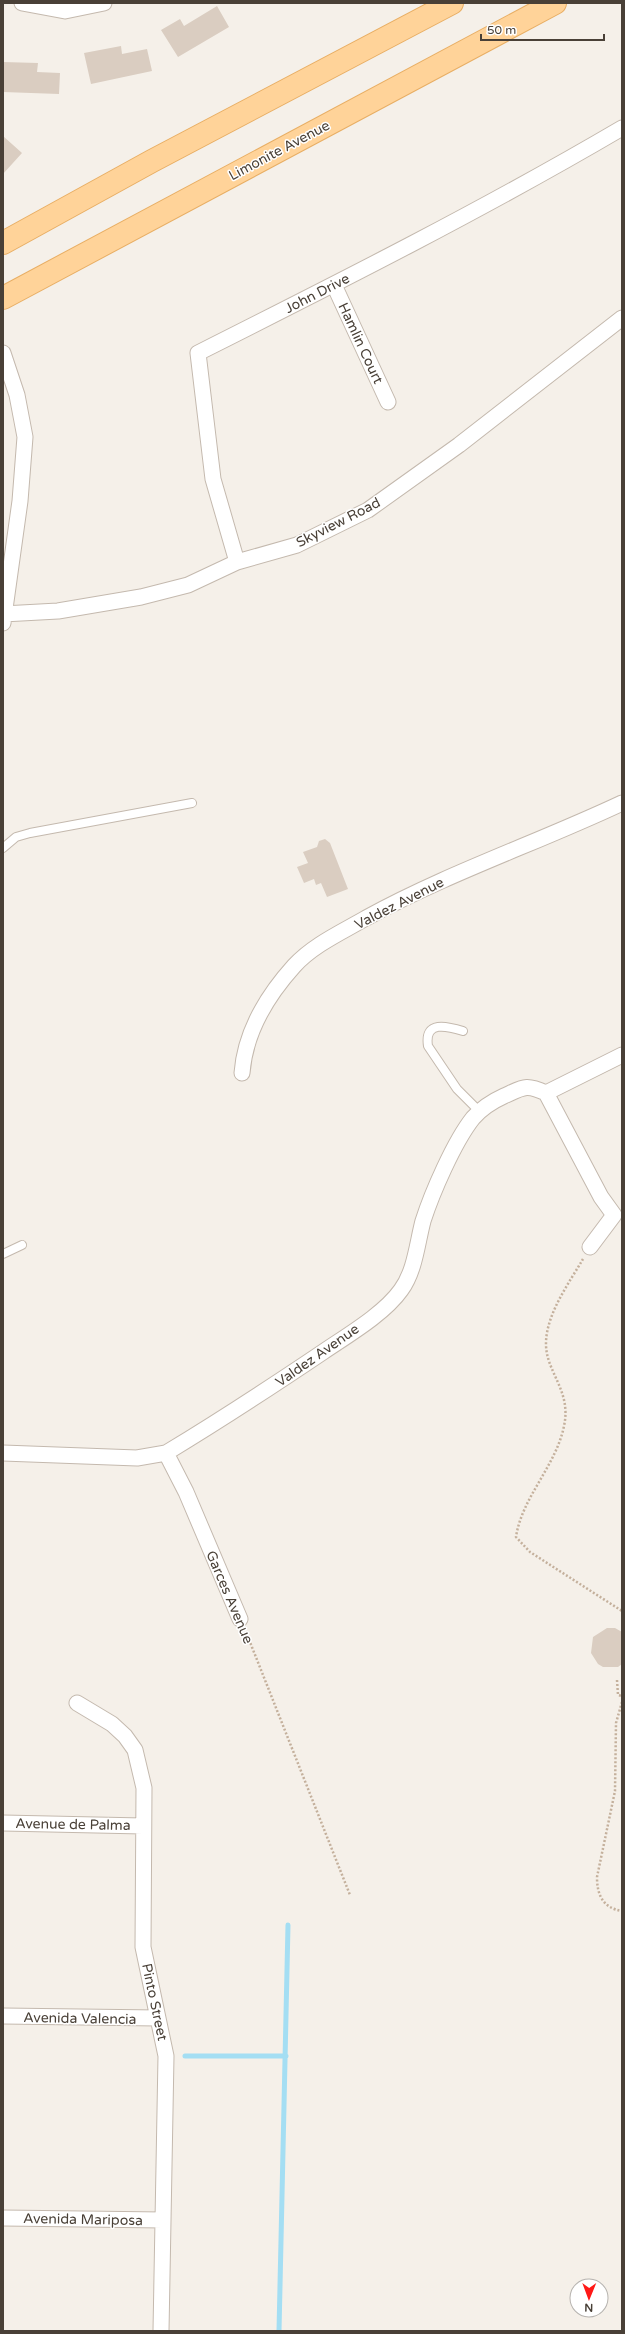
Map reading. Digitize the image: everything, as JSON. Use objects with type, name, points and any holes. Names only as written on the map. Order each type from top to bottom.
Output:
[{"type":"main road","points":[[3,243],[152,160],[452,3]]},
{"type":"main road","name":"Limonite Avenue","points":[[3,298],[555,3]]},
{"type":"street","points":[[22,3],[65,10],[104,3]]},
{"type":"street","name":"John Drive","points":[[237,562],[213,479],[198,353],[334,285],[544,174],[622,128]]},
{"type":"street","name":"Hamlin Court","points":[[334,285],[388,402]]},
{"type":"street","name":"Skyview Road","points":[[4,618],[141,598],[188,585],[237,562],[297,545],[368,510],[459,445],[622,318]]},
{"type":"street","points":[[3,353],[15,387],[25,437],[20,501],[4,618]]},
{"type":"street","name":"Valdez Avenue","points":[[242,1073],[244,1053],[256,1022],[273,992],[294,966],[330,938],[409,894],[622,803]]},
{"type":"street","points":[[590,1247],[618,1219],[601,1197],[546,1093],[622,1055]]},
{"type":"street","name":"Valdez Avenue","points":[[166,1454],[243,1406],[348,1335],[384,1307],[401,1290],[410,1272],[424,1220],[443,1172],[462,1134],[480,1112],[494,1101],[523,1087],[531,1086],[546,1093]]},
{"type":"street","points":[[3,1453],[137,1458],[166,1454]]},
{"type":"street","name":"Garces Avenue","points":[[166,1454],[186,1492],[240,1619]]},
{"type":"street","name":"Pinto Street","points":[[77,1703],[112,1724],[125,1736],[135,1750],[144,1788],[143,1947],[166,2056],[161,2331]]},
{"type":"street","name":"Avenue de Palma","points":[[3,1823],[143,1826]]},
{"type":"street","name":"Avenida Valencia","points":[[3,2016],[158,2018]]},
{"type":"street","name":"Avenida Mariposa","points":[[3,2218],[163,2220]]},
{"type":"lane","points":[[3,848],[16,837],[30,833],[192,803]]},
{"type":"lane","points":[[463,1031],[445,1025],[440,1026],[429,1032],[427,1038],[428,1046],[457,1089],[480,1112]]},
{"type":"lane","points":[[3,1254],[22,1245]]},
{"type":"path","points":[[590,1247],[550,1322],[546,1342],[551,1366],[566,1402],[564,1426],[551,1459],[521,1519],[516,1537],[530,1552],[622,1611]]},
{"type":"path","name":"Garces Avenue","points":[[240,1619],[350,1895]]},
{"type":"path","points":[[617,1680],[618,1695],[622,1696]]},
{"type":"path","points":[[622,1702],[616,1723],[615,1791],[597,1877],[597,1888],[602,1900],[606,1905],[622,1911]]},
{"type":"building","points":[[217,6],[229,27],[178,57],[161,30],[180,19],[184,26]]},
{"type":"building","points":[[121,46],[122,54],[147,49],[152,71],[91,84],[84,53]]},
{"type":"building","points":[[3,62],[38,63],[37,72],[60,73],[59,94],[3,92]]},
{"type":"building","points":[[3,136],[22,153],[3,174]]},
{"type":"building","points":[[325,839],[330,843],[348,889],[327,897],[321,883],[316,885],[314,879],[304,883],[297,867],[308,863],[303,852],[317,847],[319,841]]},
{"type":"building","points":[[607,1628],[615,1628],[622,1632],[622,1664],[618,1667],[603,1667],[598,1664],[591,1653],[593,1637]]},
{"type":"waterway","points":[[279,2331],[288,1925]]},
{"type":"waterway","points":[[185,2056],[286,2056]]}]
